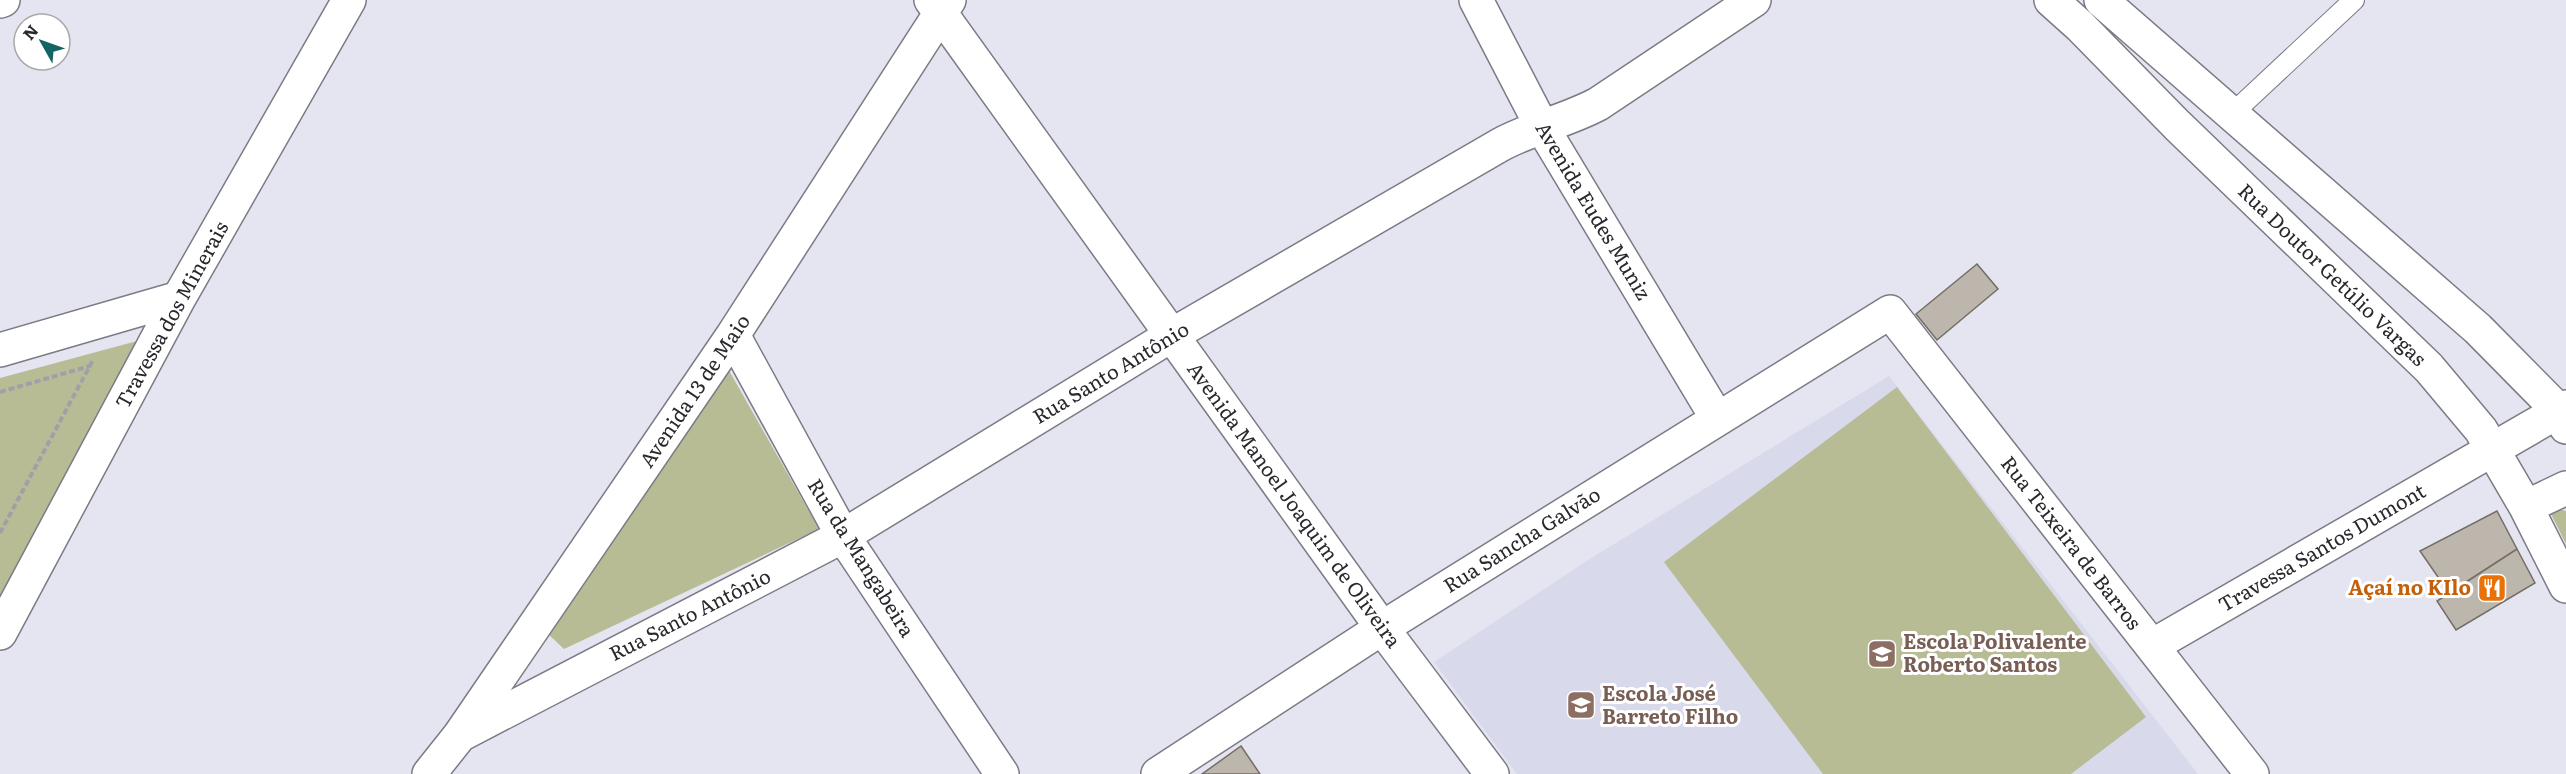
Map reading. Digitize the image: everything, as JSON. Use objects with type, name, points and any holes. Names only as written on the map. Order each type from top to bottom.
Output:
[{"type":"street","name":"Travessa dos Minerais","points":[[0,633],[179,298],[349,0]]},
{"type":"street","name":"Avenida Eudes Muniz","points":[[1476,0],[1542,127],[1717,418]]},
{"type":"street","name":"Rua Santo Antônio","points":[[460,735],[843,536],[1172,335],[1500,145],[1520,134],[1574,117],[1598,104],[1754,0]]},
{"type":"street","name":"Rua Doutor Getúlio Vargas","points":[[2051,0],[2429,368],[2481,430],[2526,507],[2566,586]]},
{"type":"street","name":"Avenida Manoel Joaquim de Oliveira","points":[[940,4],[1172,335],[1382,628],[1492,774]]},
{"type":"street","name":"Avenida 13 de Maio","points":[[429,774],[460,735],[733,335],[940,4]]},
{"type":"street","points":[[2118,5],[2234,113],[2478,329],[2564,415]]},
{"type":"street","points":[[0,350],[179,298]]},
{"type":"street","name":"Rua Sancha Galvão","points":[[1158,774],[1382,628],[1890,312]]},
{"type":"street","name":"Rua Teixeira de Barros","points":[[1890,312],[2252,774]]},
{"type":"street","name":"Rua da Mangabeira","points":[[733,335],[843,536],[1002,774]]},
{"type":"street","name":"Travessa Santos Dumont","points":[[2152,646],[2492,451],[2564,415]]},
{"type":"street","points":[[2526,507],[2566,488]]},
{"type":"lane","points":[[2234,113],[2354,0]]},
{"type":"path","points":[[0,533],[115,317]]},
{"type":"path","points":[[0,392],[90,366]]},
{"type":"shaded area","name":"Escola Polivalente Roberto Santos","points":[[1889,376],[2198,774],[1517,774],[1434,662],[1588,560]]},
{"type":"green space","points":[[137,341],[0,599],[0,378]]},
{"type":"green space","points":[[727,367],[819,529],[564,649],[547,633]]},
{"type":"green space","name":"Escola Polivalente Roberto Santos","points":[[1897,387],[2146,717],[2071,774],[1823,774],[1664,562]]},
{"type":"green space","points":[[2547,506],[2566,511],[2566,544]]},
{"type":"building","points":[[1977,264],[1998,289],[1937,340],[1916,314]]},
{"type":"building","points":[[2497,511],[2517,549],[2449,593],[2420,551]]},
{"type":"building","name":"Açaí no KIlo","points":[[2517,549],[2535,583],[2456,630],[2437,601]]},
{"type":"building","points":[[1241,746],[1260,774],[1202,774]]},
{"type":"place","name":"Açaí no KIlo","points":[[2492,588]]},
{"type":"place","name":"Escola Polivalente Roberto Santos","points":[[1882,654]]},
{"type":"place","name":"Escola José Barreto Filho","points":[[1581,705]]}]
